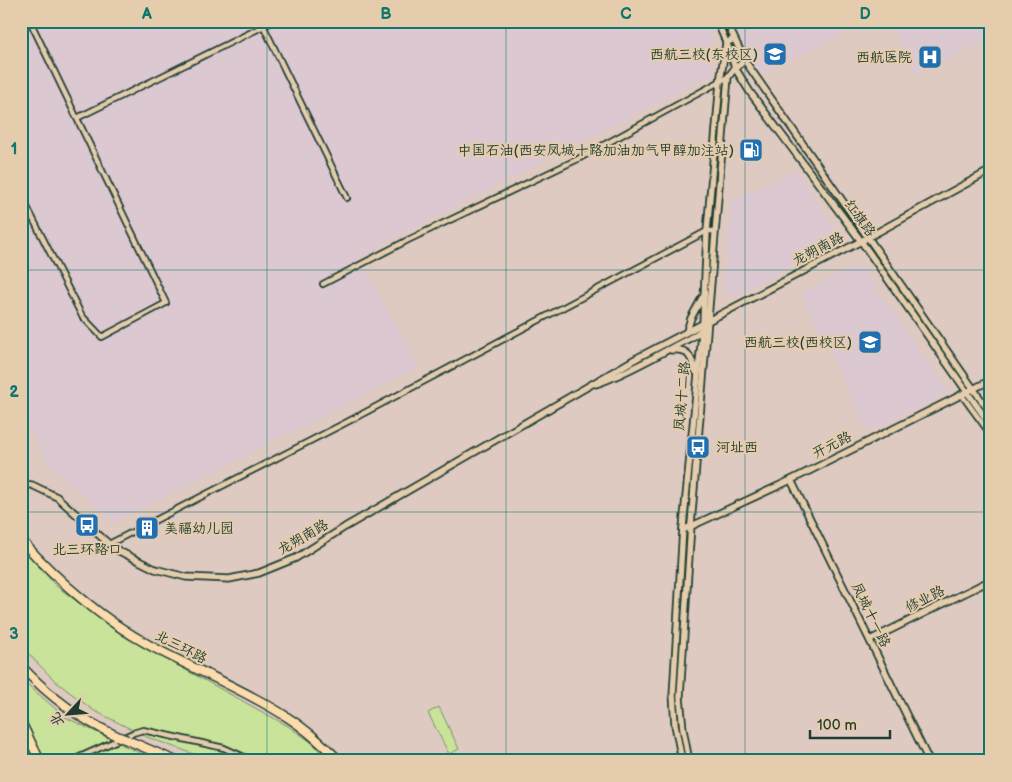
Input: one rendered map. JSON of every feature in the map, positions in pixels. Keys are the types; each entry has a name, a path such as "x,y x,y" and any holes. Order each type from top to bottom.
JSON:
{"highway":[{"name":"北三环路","path":"21,540 71,591 111,622 149,645 288,717 339,760"},
{"path":"21,666 52,695 74,712 117,736 176,761"},
{"path":"21,722 40,761"},
{"path":"21,753 25,761"}],"street":[{"path":"21,195 82,316 102,337 166,302 30,21"},
{"path":"77,118 262,24 274,21"},
{"name":"红旗路","path":"716,21 735,68 750,92 864,240 991,414"},
{"name":"红旗路","path":"726,21 746,62 964,393 991,426"},
{"path":"262,24 347,198"},
{"path":"726,42 734,39"},
{"name":"凤城十二路","path":"682,761 675,725 673,695 682,530 701,331 706,322 704,296 707,231 720,82 726,42"},
{"path":"323,284 408,240 578,158 720,82 728,77 735,68 746,62"},
{"name":"凤城十二路","path":"689,761 680,697 706,322 728,77"},
{"name":"龙朔南路","path":"21,484 32,485 57,497 109,544 155,569 186,577 229,579 259,573 296,558 352,523 604,376 864,240 991,170"},
{"path":"109,544 349,421 707,231 714,231"},
{"path":"687,331 691,318 704,296"},
{"name":"龙朔南路","path":"589,386 610,380 701,331"},
{"path":"666,350 680,349 687,353 691,358 697,376"},
{"name":"开元路","path":"682,530 791,480 991,380"},
{"path":"964,393 991,435"},
{"name":"凤城十一路","path":"791,480 929,761"},
{"name":"修业路","path":"870,640 991,580"},
{"path":"71,761 132,733 143,730 224,748 254,761"}],"shaded area":[{"path":"21,21 704,21 712,38 713,74 359,257 419,367 114,522 47,463 21,409"},
{"name":"西航三校(东校区)","path":"732,21 837,21 842,33 760,76"},
{"name":"西航医院","path":"890,21 991,21 991,39 915,74"},
{"path":"797,170 837,231 835,243 732,297 723,291 731,200"},
{"name":"西航三校(西校区)","path":"859,264 950,392 868,432 801,293"}],"green space":[{"path":"21,547 55,585 122,635 288,726 311,742 329,761 213,761 147,737 93,710 55,681 21,646"},
{"path":"21,679 65,717 156,761 21,761"},
{"path":"439,707 459,749 449,754 428,713"}],"place":[{"name":"西航三校(东校区)","path":"775,54"},
{"name":"西航医院","path":"930,57"},
{"name":"中国石油(西安凤城十路加油加气甲醇加注站)","path":"751,150"},
{"name":"西航三校(西校区)","path":"870,342"},
{"name":"河址西","path":"698,447"},
{"name":"北三环路口","path":"87,525"},
{"name":"美福幼儿园","path":"147,528"}]}
